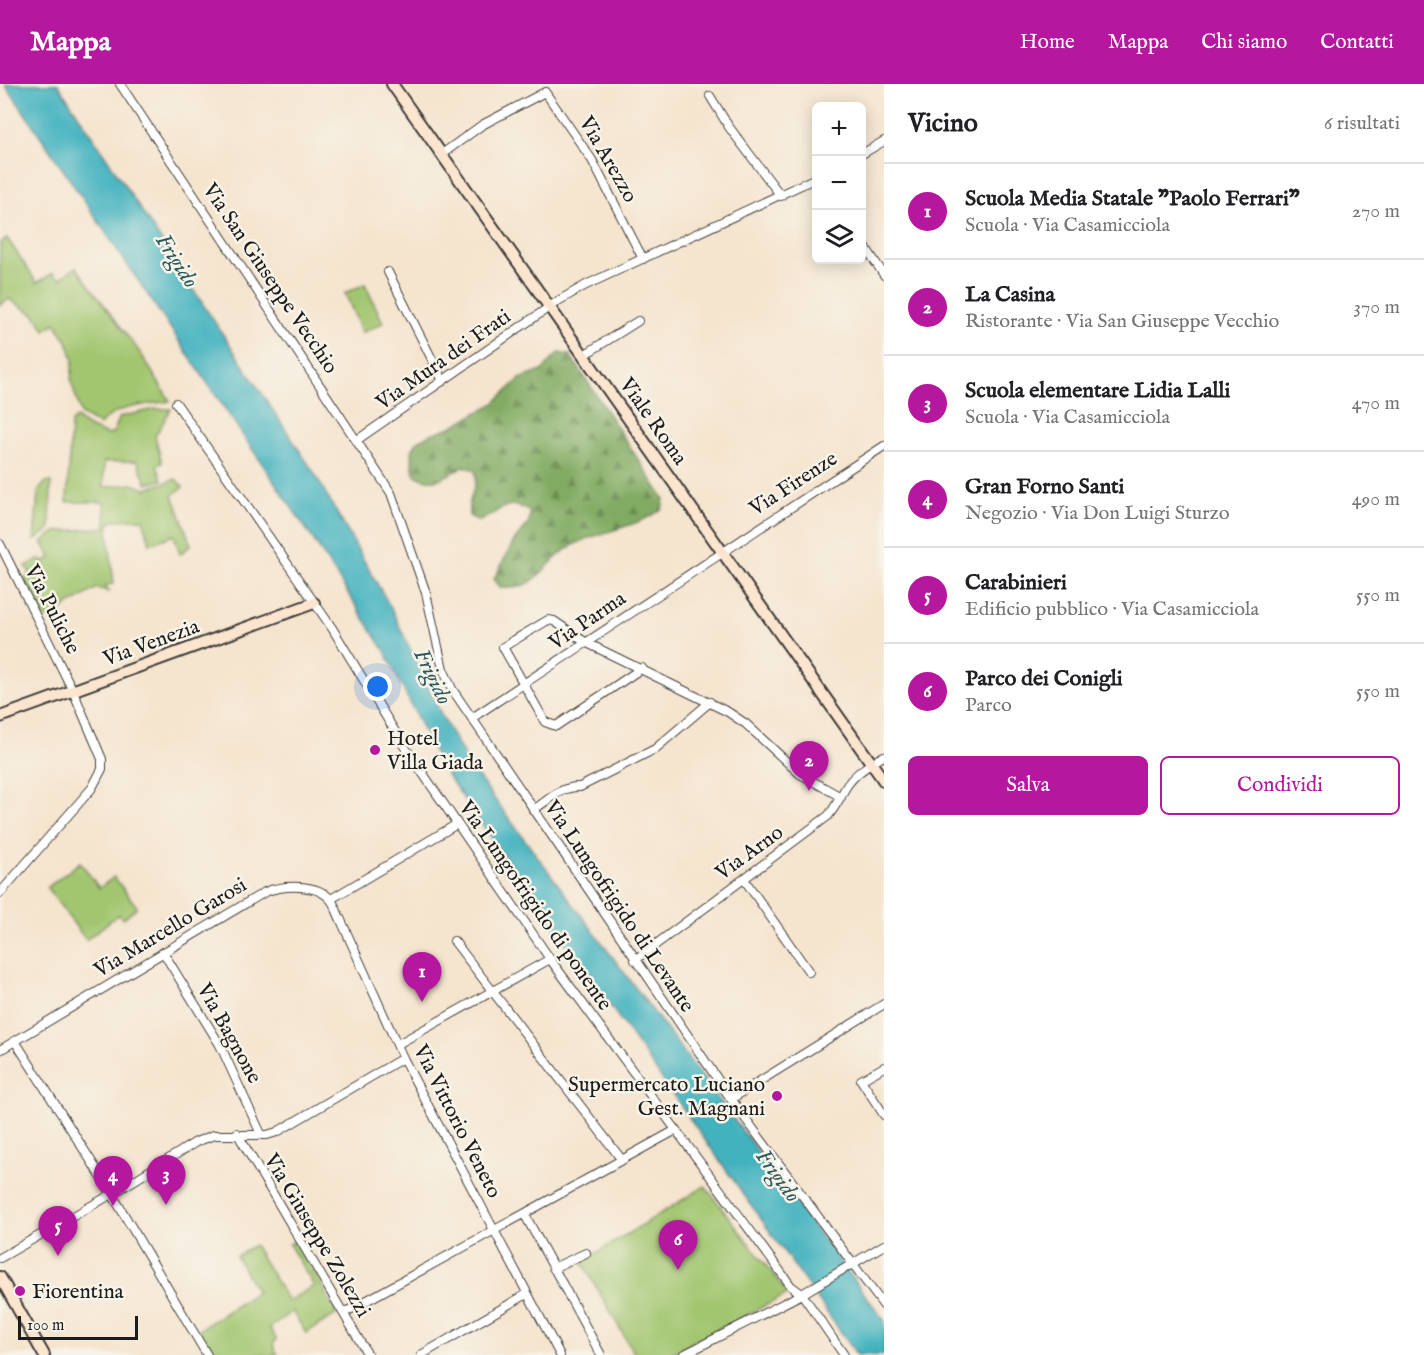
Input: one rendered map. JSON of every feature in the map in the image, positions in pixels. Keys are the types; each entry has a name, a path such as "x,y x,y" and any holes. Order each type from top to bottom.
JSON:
{"main road":[{"name":"Viale Roma","path":"393,84 884,781"},
{"name":"Via Venezia","path":"0,717 314,603"},
{"path":"0,1277 44,1355"}],"street":[{"name":"Via San Giuseppe Vecchio","path":"120,84 391,493"},
{"name":"Via Arezzo","path":"442,154 483,125 545,92 592,160 643,259"},
{"path":"710,96 729,127 781,196"},
{"path":"866,151 884,141"},
{"path":"550,307 586,285 812,180"},
{"path":"866,250 884,275"},
{"path":"388,272 443,381"},
{"name":"Via Mura dei Frati","path":"357,440 550,307"},
{"path":"584,355 638,321"},
{"name":"Via Lungofrigido di ponente","path":"176,403 314,603 384,715 550,958 791,1286 805,1292 844,1355"},
{"name":"Via Firenze","path":"722,551 884,446"},
{"name":"Via Lungofrigido di Levante","path":"391,493 426,593 443,669 452,689 731,1099 849,1265 884,1305"},
{"name":"Via Puliche","path":"0,544 74,691 102,759 98,780 0,893"},
{"name":"Via Parma","path":"472,718 722,551"},
{"path":"642,668 555,726 545,722 503,647 548,620 575,633 585,642 642,668 710,702 746,724 800,774 841,797"},
{"path":"533,810 567,786 580,787 655,749 710,702"},
{"name":"Via Arno","path":"635,960 828,816 848,784 872,763 884,756"},
{"path":"331,899 457,824"},
{"path":"744,879 809,972"},
{"name":"Via Marcello Garosi","path":"0,1050 243,903 272,889 286,887 317,890 331,899"},
{"name":"Via Vittorio Veneto","path":"331,899 403,1058 560,1355"},
{"path":"454,942 622,1161"},
{"name":"Via Bagnone","path":"164,952 220,1046 261,1134"},
{"path":"398,1044 550,958"},
{"path":"731,1099 884,1004"},
{"path":"15,1041 112,1194 207,1355"},
{"path":"0,1258 112,1194 196,1142 214,1135 237,1133 267,1135 277,1132 403,1058"},
{"path":"884,1066 861,1080 884,1115"},
{"path":"344,1312 525,1215 676,1130"},
{"name":"Via Giuseppe Zolezzi","path":"237,1133 368,1355"},
{"path":"525,1215 600,1355"},
{"path":"683,1355 805,1292 884,1245"},
{"path":"553,1268 586,1253"},
{"path":"421,1355 528,1294"}],"green space":[{"path":"7,238 37,283 53,273 59,279 76,267 141,354 170,401 122,410 106,418 100,425 81,414 71,381 73,359 67,341 55,323 45,330 35,315 9,299 0,305 0,243"},
{"path":"365,284 383,323 362,333 345,293"},
{"path":"558,353 570,355 664,499 662,509 651,516 590,538 567,549 538,576 523,586 501,588 494,579 514,541 529,523 530,512 522,507 509,505 479,521 469,516 475,470 463,466 439,479 427,480 414,474 411,451 418,441 428,435 451,427 493,404 520,379 542,371"},
{"path":"155,409 171,409 155,436 162,463 157,465 162,480 147,484 137,461 104,462 104,487 133,484 146,489 176,479 183,487 173,495 191,545 180,554 174,535 150,544 143,519 114,520 109,525 108,532 114,584 105,585 110,592 97,588 47,618 43,617 24,579 31,576 26,566 40,558 43,562 51,558 42,542 55,532 106,527 104,502 67,502 71,423 76,418 88,427 108,435 113,433 120,417"},
{"path":"46,482 51,482 50,529 34,541 38,491"},
{"path":"80,862 99,888 114,877 137,907 123,919 119,914 86,940 47,888"},
{"path":"705,1186 788,1294 668,1355 635,1355 582,1262"},
{"path":"297,1240 337,1314 306,1333 292,1311 270,1328 276,1339 273,1345 278,1355 215,1355 212,1349 207,1349 196,1332 257,1292 236,1256 254,1245 288,1301 314,1286 289,1244"}],"water":[{"path":"5,84 58,84 313,471 390,606 442,716 472,769 884,1320 884,1355 857,1355 440,765 385,651 315,542"}],"place":[{"name":"Hotel Villa Giada","path":"375,750"},
{"name":"La Casina","path":"809,791"},
{"name":"Scuola Media Statale \"Paolo Ferrari\"","path":"422,1002"},
{"name":"Supermercato Luciano Gest. Magnani","path":"777,1096"},
{"name":"Scuola elementare Lidia Lalli","path":"166,1205"},
{"name":"Gran Forno Santi","path":"113,1206"},
{"name":"Carabinieri","path":"58,1256"},
{"name":"Parco dei Conigli","path":"678,1270"},
{"name":"Fiorentina","path":"20,1291"}],"water label":[{"name":"Frigido","path":"178,260"},
{"name":"Frigido","path":"434,676"},
{"name":"Frigido","path":"779,1175"}]}
